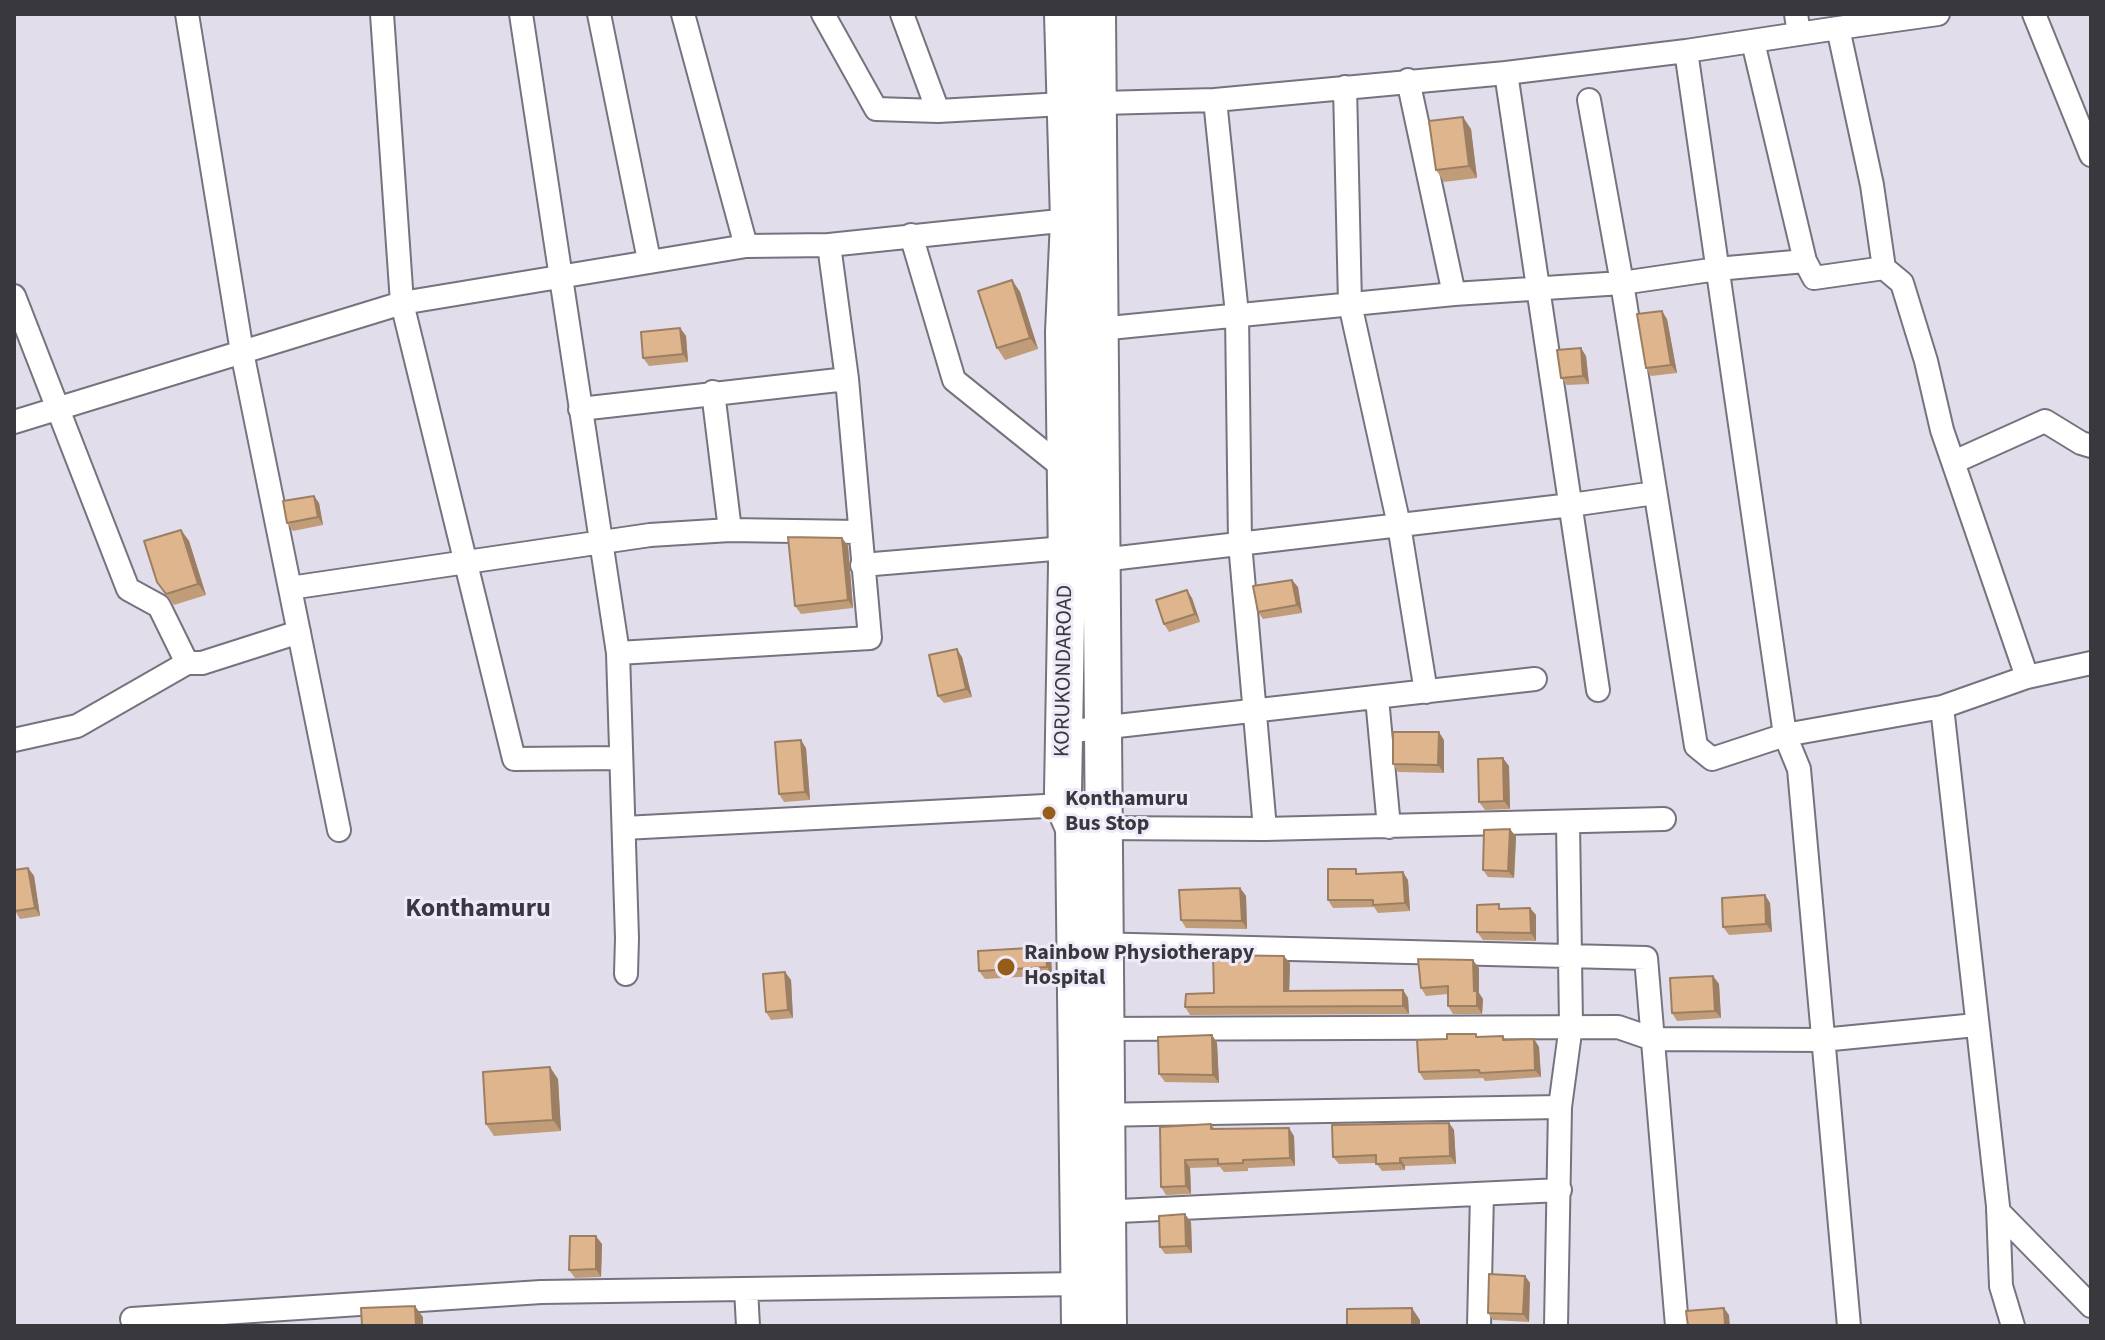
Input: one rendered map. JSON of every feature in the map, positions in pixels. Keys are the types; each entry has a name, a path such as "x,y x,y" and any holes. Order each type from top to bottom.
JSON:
{"main road":[{"name":"KORUKONDAROAD","path":"1063,14 1080,104 1069,220 1081,331 1066,470 1077,557 1064,732 1081,820 1090,944 1093,1212 1080,1284 1080,1326"},
{"path":"1081,820 1102,728 1077,557 1081,331 1080,104 1097,14"},
{"path":"1093,1212 1108,1326"}],"street":[{"path":"187,14 242,352 339,830"},
{"path":"382,14 402,303 514,759 621,758"},
{"path":"521,14 618,653 626,974"},
{"path":"599,14 649,260"},
{"path":"683,14 746,246"},
{"path":"823,14 876,109 938,111 1215,100 1506,73 1753,42 1797,24 1838,28 1938,14"},
{"path":"902,14 938,111"},
{"path":"2034,14 2091,155"},
{"path":"1838,28 1872,185 1884,268 1902,283 1926,361 1942,430 2027,677"},
{"path":"1753,42 1805,261 1814,278 1884,268"},
{"path":"1686,51 1785,735 1799,769 1849,1326"},
{"path":"1506,73 1598,690"},
{"path":"1408,80 1454,294"},
{"path":"1345,87 1350,304 1399,525 1426,692"},
{"path":"1215,100 1237,314 1240,543 1265,829"},
{"path":"1589,100 1622,283 1696,746 1712,759 1785,735 1942,707 2027,677 2091,663"},
{"path":"14,422 402,303 746,246 829,245 1069,220"},
{"path":"911,235 954,380 1066,470"},
{"path":"618,653 870,638 847,379 829,245"},
{"path":"1081,331 1454,294 1622,283 1717,269 1805,261"},
{"path":"14,296 128,589 159,606 187,663"},
{"path":"580,409 847,379"},
{"path":"713,392 730,530"},
{"path":"1954,462 2045,421 2091,446"},
{"path":"862,565 1077,557 1240,543 1655,493"},
{"path":"290,588 650,535 730,530 859,532"},
{"path":"14,740 77,726 187,663 202,663 299,632"},
{"path":"1064,732 1256,713 1535,679"},
{"path":"1377,698 1389,827"},
{"path":"1942,707 1998,1211 2001,1286 2013,1326"},
{"path":"624,828 1081,820 1265,829 1664,819"},
{"path":"1556,1326 1560,1107 1571,1027 1568,822"},
{"path":"1090,944 1646,958 1677,1326"},
{"path":"1091,1029 1618,1027 1653,1039 1822,1040 1976,1025"},
{"path":"1092,1115 1560,1107"},
{"path":"1093,1212 1560,1190"},
{"path":"1479,1326 1482,1194"},
{"path":"1998,1211 2091,1306"},
{"path":"132,1319 541,1292 1080,1284"},
{"path":"746,1289 748,1326"}],"building":[{"path":"1463,117 1469,166 1436,170 1429,121"},
{"path":"1012,280 1030,338 997,348 978,291"},
{"path":"1662,311 1671,365 1646,368 1637,314"},
{"path":"680,328 683,354 643,358 641,332"},
{"path":"1581,348 1583,376 1561,378 1557,350"},
{"path":"314,496 318,517 287,523 283,501"},
{"path":"181,530 198,584 166,594 157,582 144,541"},
{"path":"788,537 842,538 848,600 795,606"},
{"path":"1292,580 1297,605 1258,612 1253,586"},
{"path":"1187,590 1195,614 1164,624 1156,600"},
{"path":"957,649 966,689 938,696 929,655"},
{"path":"1393,732 1439,732 1438,765 1393,764"},
{"path":"801,740 805,792 779,794 775,742"},
{"path":"1503,758 1504,801 1479,802 1478,759"},
{"path":"1510,829 1508,871 1483,870 1484,830"},
{"path":"28,868 35,908 15,911 14,870"},
{"path":"1328,869 1356,869 1356,874 1403,872 1405,903 1373,905 1373,900 1328,900"},
{"path":"1240,888 1242,921 1181,920 1179,890"},
{"path":"1765,895 1766,924 1723,927 1722,898"},
{"path":"1499,904 1499,909 1530,908 1531,933 1477,932 1477,905"},
{"path":"1046,947 1047,967 979,971 978,951"},
{"path":"1213,955 1284,956 1284,991 1403,990 1403,1006 1185,1007 1186,994 1214,993"},
{"path":"1418,959 1473,960 1477,1006 1448,1006 1448,986 1421,988"},
{"path":"785,972 788,1010 766,1012 763,974"},
{"path":"1713,976 1715,1011 1672,1013 1670,978"},
{"path":"1447,1034 1503,1036 1503,1040 1534,1039 1535,1070 1419,1072 1417,1040 1447,1039"},
{"path":"1212,1035 1213,1075 1159,1074 1158,1037"},
{"path":"550,1067 553,1120 486,1124 483,1072"},
{"path":"1449,1123 1450,1156 1400,1158 1400,1163 1376,1164 1376,1155 1333,1157 1332,1125"},
{"path":"1211,1124 1211,1129 1289,1128 1290,1158 1218,1164 1218,1159 1185,1160 1186,1186 1161,1187 1160,1127"},
{"path":"1185,1214 1186,1246 1160,1247 1159,1216"},
{"path":"570,1236 596,1236 596,1269 569,1270"},
{"path":"1489,1274 1525,1276 1523,1314 1488,1313"},
{"path":"415,1306 416,1326 362,1326 361,1308"},
{"path":"1412,1308 1412,1326 1347,1326 1347,1309"},
{"path":"1724,1308 1725,1326 1688,1326 1686,1311"}],"place":[{"name":"Konthamuru Bus Stop","path":"1049,813"},
{"name":"Rainbow Physiotherapy Hospital","path":"1006,967"}],"district":[{"name":"Konthamuru","path":"478,910"}]}
